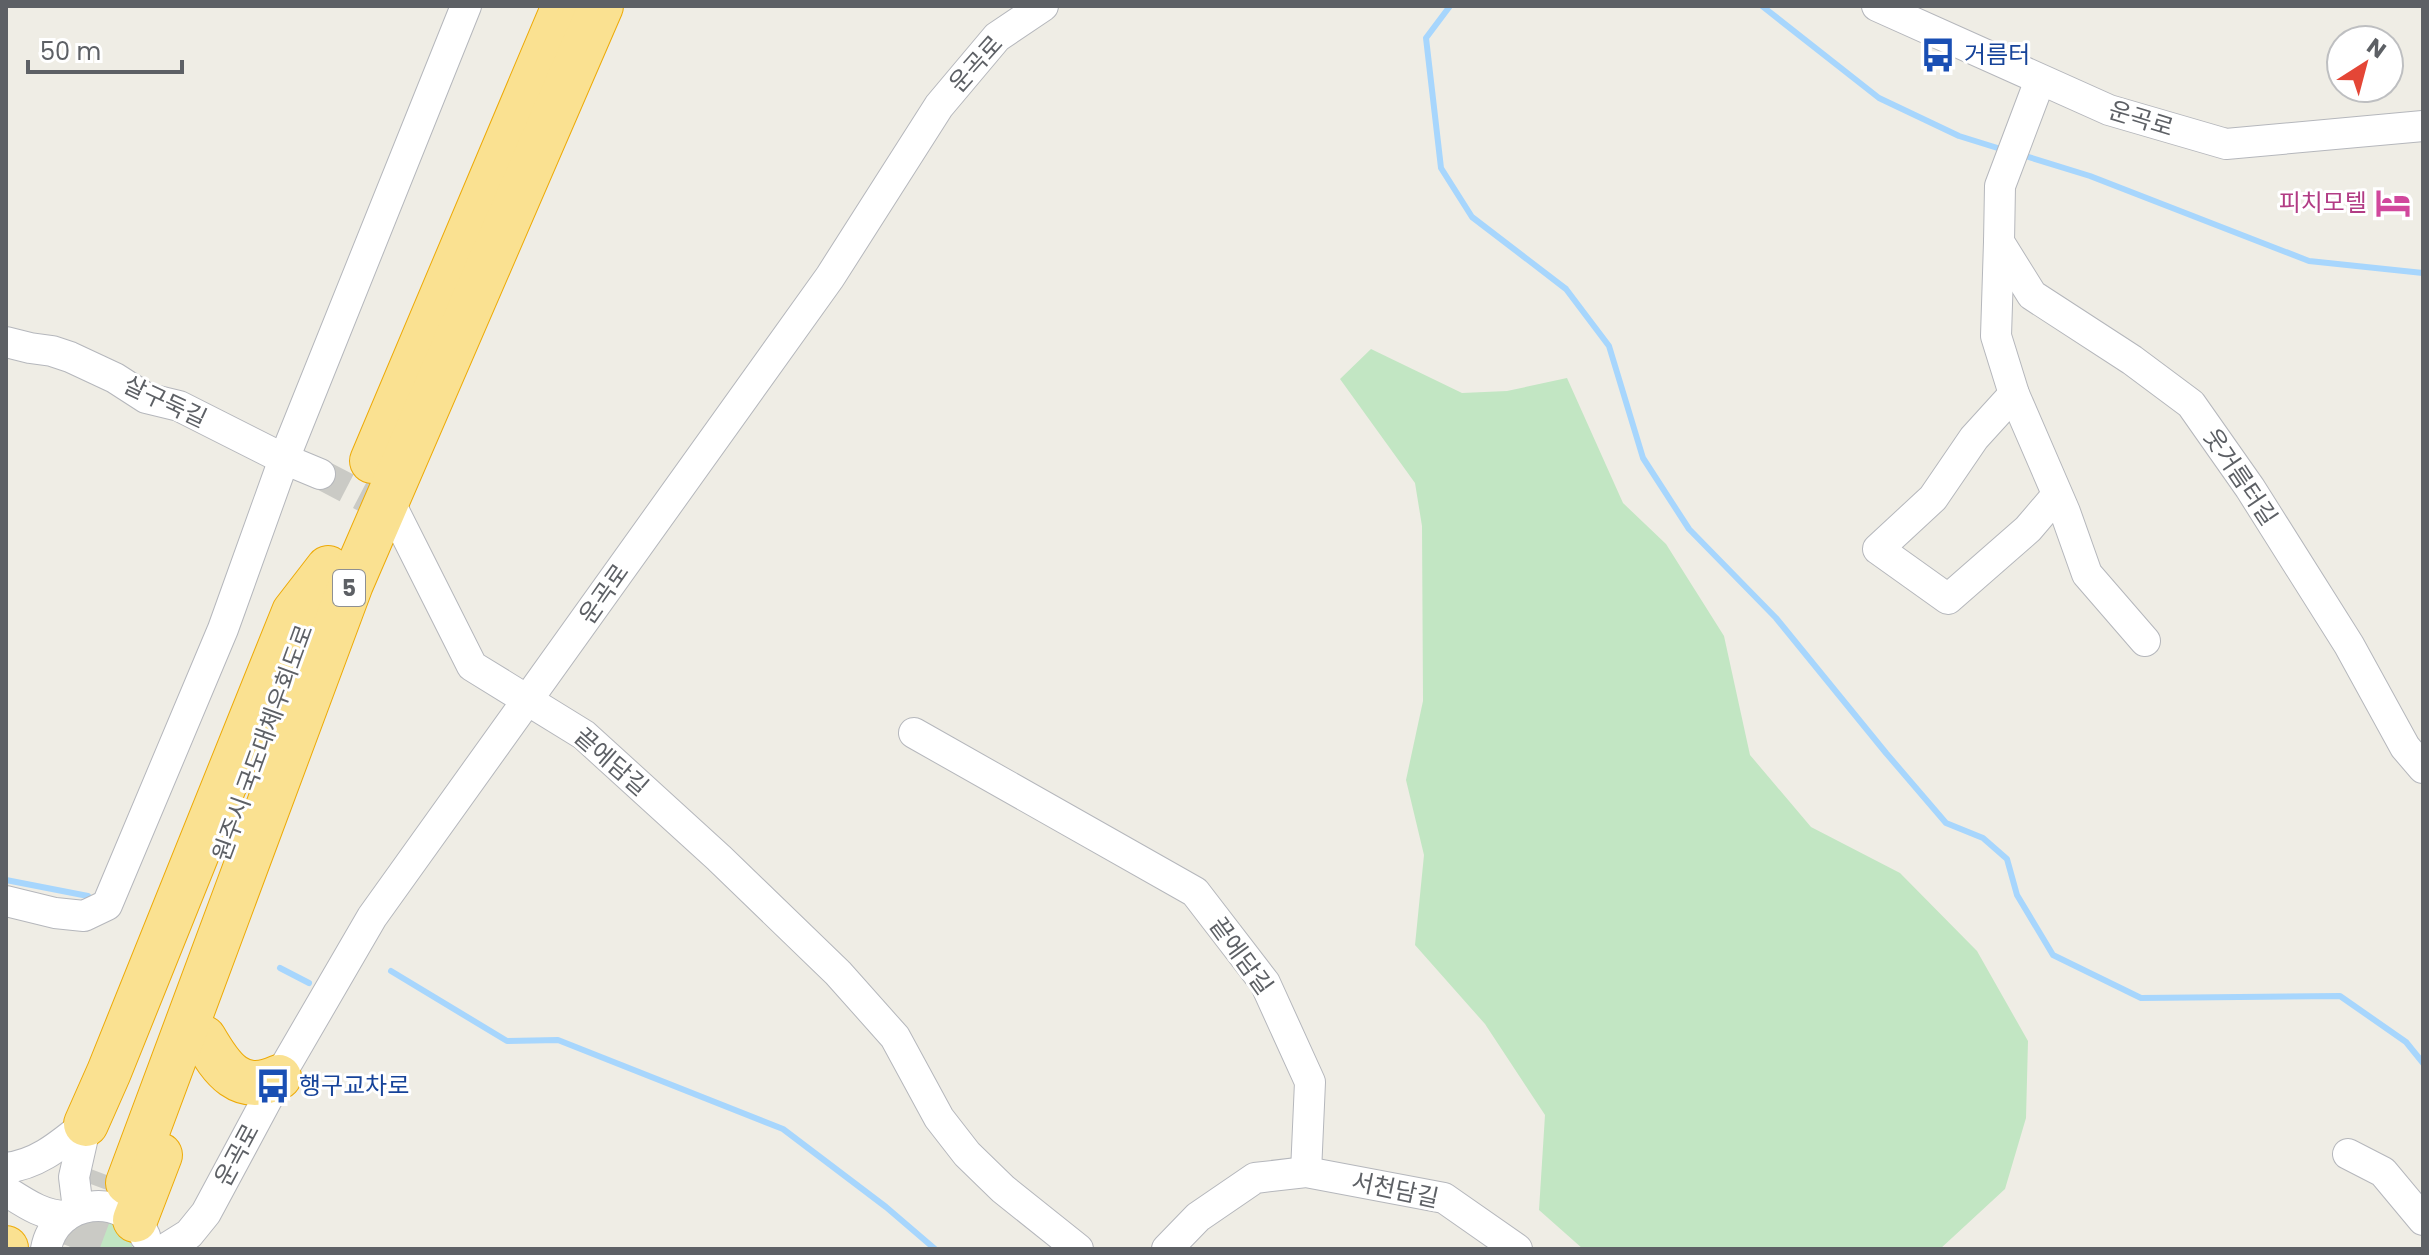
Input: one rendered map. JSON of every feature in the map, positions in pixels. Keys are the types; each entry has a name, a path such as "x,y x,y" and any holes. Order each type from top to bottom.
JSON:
{"highway":[{"name":"5","path":"138,1218 340,576 414,357 564,6"},
{"name":"5","path":"340,576 601,6"},
{"path":"138,1218 348,635 340,576"},
{"path":"86,1124 294,612 340,576"},
{"path":"204,1038 218,1063 248,1084 263,1084 279,1077"}],"street":[{"path":"6,901 55,913 84,916 107,905 223,629 284,459 466,6"},
{"name":"운곡로","path":"206,1213 279,1077 372,917 830,277 939,106 997,37 1043,6"},
{"name":"운곡로","path":"1877,6 2109,110 2226,144 2423,126"},
{"path":"2040,80 2000,186 1996,336 2014,394 2087,574 2145,641"},
{"name":"웃거름터길","path":"1999,242 2032,295 2132,360 2191,404 2250,488 2349,645 2405,747 2423,768"},
{"name":"살구둑길","path":"6,342 70,357 115,378 146,398 179,406 320,474"},
{"path":"2014,394 1974,438 1933,498 1878,549 1948,599 2028,529 2057,495"},
{"path":"395,513 472,666 528,701"},
{"name":"끝에담길","path":"528,701 584,735 719,858 838,973 895,1037 939,1118 967,1154 1003,1189 1078,1249"},
{"name":"끝에담길","path":"914,733 1195,892 1265,983 1310,1082 1306,1172"},
{"path":"6,1168 46,1156 86,1124"},
{"path":"45,1249 52,1231 72,1212 74,1177 86,1124"},
{"path":"2348,1154 2383,1172 2423,1220"},
{"path":"1167,1249 1198,1217 1255,1178 1306,1172"},
{"name":"서천담길","path":"1306,1172 1444,1198 1517,1249"},
{"path":"6,1191 37,1210 55,1216 93,1205 116,1208 138,1218 158,1235 206,1213 203,1249"},
{"path":"6,1208 34,1227 45,1249"}],"green space":[{"path":"1371,349 1462,393 1507,391 1567,378 1623,503 1666,544 1724,636 1750,755 1811,827 1900,873 1977,951 2028,1041 2026,1118 2005,1189 1940,1249 1583,1249 1539,1210 1545,1115 1485,1024 1415,945 1424,855 1406,780 1423,701 1422,526 1415,483 1340,379"},
{"path":"102,1221 122,1230 133,1249 69,1249 80,1229"}],"waterway":[{"path":"1450,6 1426,38 1441,168 1472,217 1566,289 1609,346 1643,458 1689,529 1776,618 1946,823 1983,838 2007,859 2017,895 2053,955 2141,998 2340,996 2406,1042 2423,1063"},
{"path":"1762,6 1879,98 1959,136 2004,150"},
{"path":"2022,155 2090,176 2309,261 2423,273"},
{"path":"6,880 88,896"},
{"path":"280,968 309,983"},
{"path":"391,971 507,1041 558,1040 783,1129 886,1207 935,1249"}],"tunnel":[{"path":"320,474 395,513"},
{"path":"76,1249 104,1174"}],"place":[{"name":"거름터","path":"1938,55"},
{"name":"피치모텔","path":"2393,203"},
{"name":"행구교차로","path":"273,1086"}]}
